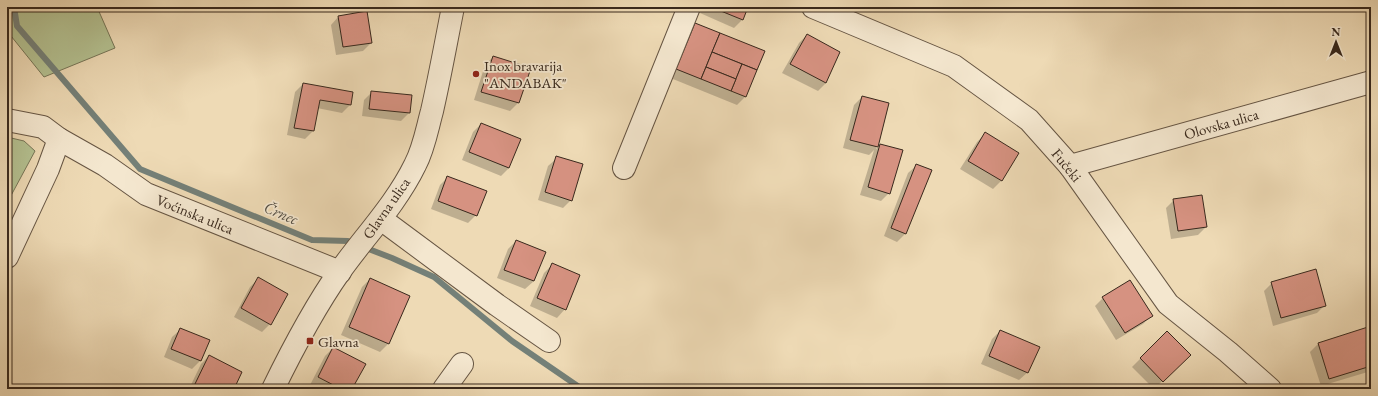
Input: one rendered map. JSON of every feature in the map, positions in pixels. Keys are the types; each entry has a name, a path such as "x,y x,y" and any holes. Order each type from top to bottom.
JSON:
{"street":[{"name":"Glavna ulica","path":"273,389 321,299 398,194 415,166 424,145 453,7"},
{"path":"624,168 689,7"},
{"name":"Fučeki","path":"813,7 954,66 1029,120 1070,166 1168,304 1228,352 1270,389"},
{"name":"Olovska ulica","path":"1070,166 1371,82"},
{"name":"Voćinska ulica","path":"7,120 43,127 59,139 104,165 146,194 346,263"},
{"path":"7,257 48,169 59,139"},
{"path":"374,227 497,305 549,341"},
{"path":"444,389 462,364"}],"green space":[{"path":"7,7 97,7 115,48 44,77 7,31"},
{"path":"7,137 24,141 35,151 7,203"}],"building":[{"path":"711,7 748,7 743,20"},
{"path":"367,11 372,43 343,47 338,16"},
{"path":"695,23 720,33 701,79 676,69"},
{"path":"720,33 765,51 757,70 712,52"},
{"path":"807,34 840,52 826,83 790,64"},
{"path":"712,52 742,64 736,79 706,67"},
{"path":"493,56 531,68 519,103 481,92"},
{"path":"742,64 757,70 746,97 731,91"},
{"path":"706,67 736,79 731,91 701,79"},
{"path":"303,83 353,92 351,105 320,100 314,131 294,128"},
{"path":"371,91 412,95 410,113 369,109"},
{"path":"862,96 889,103 878,147 850,140"},
{"path":"481,123 521,139 509,168 469,152"},
{"path":"985,132 1019,153 1002,181 968,161"},
{"path":"880,144 903,150 890,194 868,187"},
{"path":"556,156 583,164 572,201 545,192"},
{"path":"916,164 932,170 906,234 891,228"},
{"path":"447,176 487,191 477,216 438,201"},
{"path":"1202,195 1207,227 1178,231 1173,199"},
{"path":"516,240 546,252 534,281 504,270"},
{"path":"552,263 580,275 566,310 537,298"},
{"path":"1316,269 1326,306 1281,318 1271,282"},
{"path":"258,277 288,294 271,325 241,308"},
{"path":"370,278 410,296 389,344 349,327"},
{"path":"1130,280 1153,316 1125,333 1102,297"},
{"path":"1371,326 1371,366 1329,379 1318,343"},
{"path":"180,328 210,340 201,361 171,349"},
{"path":"1000,330 1040,347 1028,373 989,356"},
{"path":"1167,331 1191,355 1163,382 1140,358"},
{"path":"333,347 366,364 352,389 341,389 318,377"},
{"path":"209,355 242,372 234,389 200,389 194,386"}],"waterway":[{"name":"Črnec","path":"14,7 17,26 140,169 312,240 348,241 392,258 434,277 512,341 582,389"}],"place":[{"name":"Inox bravarija \"ANDABAK\"","path":"476,74"},
{"name":"Glavna","path":"310,341"}]}
